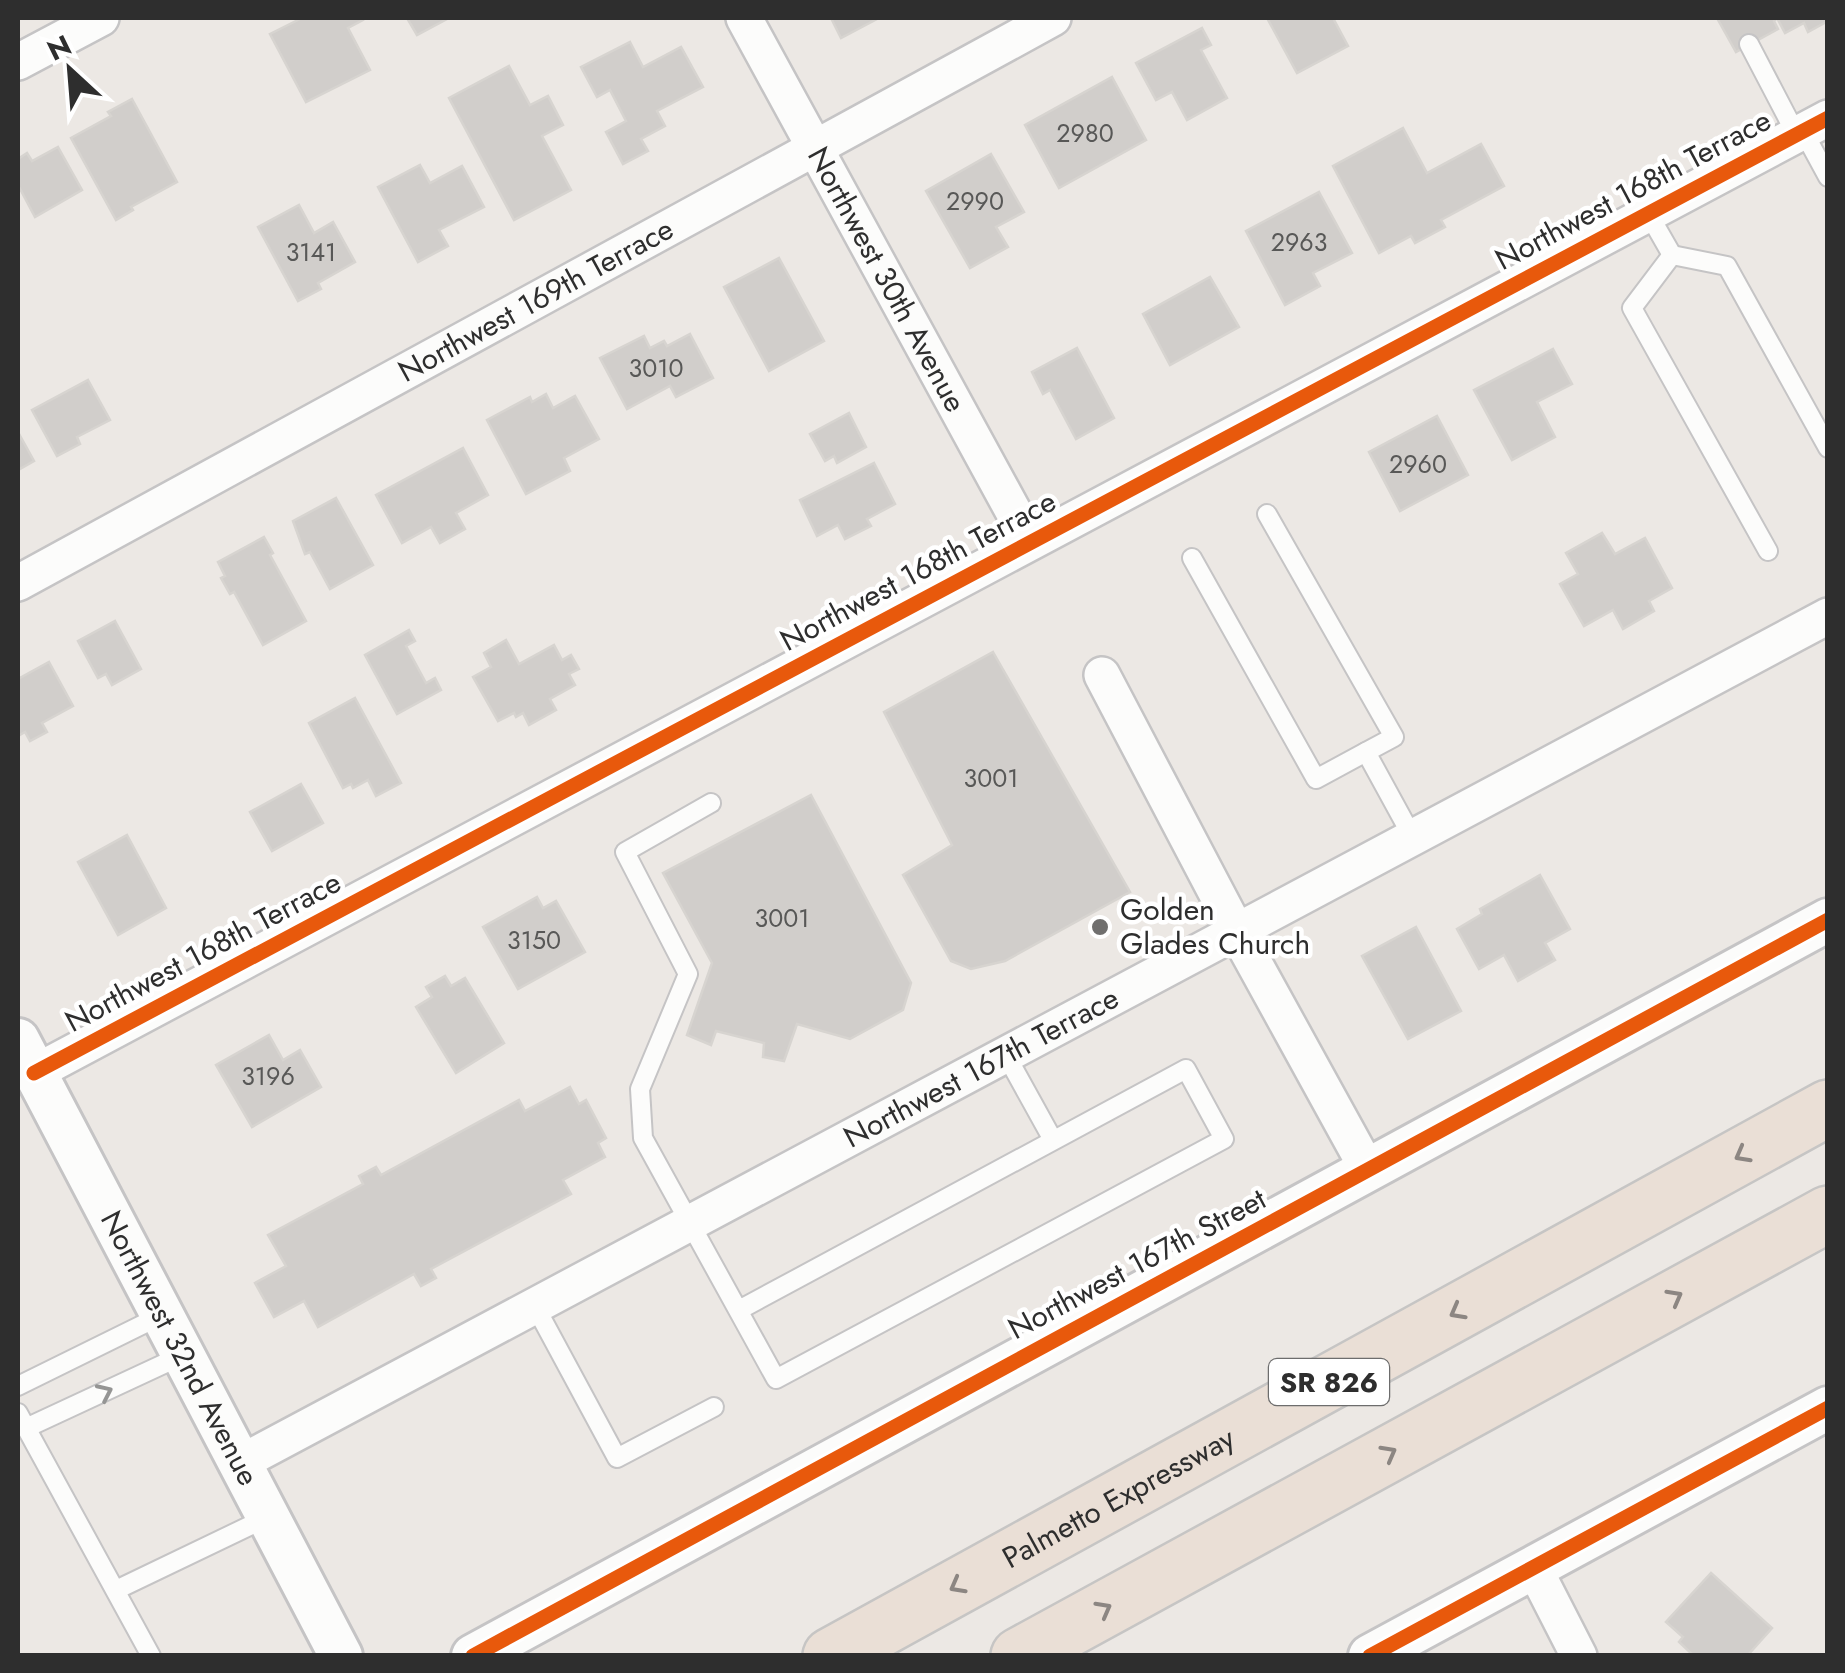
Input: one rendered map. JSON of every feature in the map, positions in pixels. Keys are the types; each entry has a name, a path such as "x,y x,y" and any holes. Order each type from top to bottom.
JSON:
{"highway":[{"name":"Palmetto Expressway","path":"831,1656 1828,1108"},
{"name":"SR 826","path":"1019,1656 1828,1214"}],"street":[{"path":"18,62 101,18"},
{"name":"Northwest 30th Avenue","path":"744,18 1030,542"},
{"name":"Northwest 169th Terrace","path":"18,583 1053,18"},
{"name":"Northwest 168th Terrace","path":"26,1056 1030,542 1809,128"},
{"name":"Northwest 167th Terrace","path":"240,1463 1828,616"},
{"path":"1102,675 1368,1170"},
{"name":"Northwest 167th Street","path":"473,1656 1828,920"},
{"name":"Northwest 32nd Avenue","path":"26,1056 341,1656"},
{"path":"1370,1656 1828,1408"},
{"path":"1534,1568 1579,1656"}],"lane":[{"path":"1750,44 1809,128 1827,177"},
{"path":"1648,213 1672,255 1727,266 1828,448"},
{"path":"1672,255 1632,308 1768,551"},
{"path":"1192,558 1316,779 1394,737 1267,514"},
{"path":"1366,752 1414,838"},
{"path":"712,804 625,852 688,974 640,1089 643,1138 776,1379 1224,1139 1186,1069 739,1310"},
{"path":"1006,1055 1053,1140"},
{"path":"535,1306 617,1458 714,1407"},
{"path":"18,1386 162,1315"},
{"path":"151,1656 22,1420 184,1355"},
{"path":"116,1590 268,1517"}],"building":[{"path":"302,18 362,18 348,28 370,70 306,102 270,34"},
{"path":"407,18 449,18 417,35"},
{"path":"831,18 879,18 841,38"},
{"path":"1267,18 1333,18 1348,46 1297,73"},
{"path":"1717,18 1777,18 1774,21 1778,29 1736,52"},
{"path":"1777,18 1828,21 1808,32 1804,23 1785,33"},
{"path":"1202,28 1211,45 1201,50 1227,98 1187,120 1172,92 1156,100 1136,63"},
{"path":"630,42 643,67 681,47 703,87 657,111 665,126 641,139 648,151 623,164 606,132 626,121 610,90 597,97 581,67"},
{"path":"509,66 530,105 548,96 563,125 542,136 571,190 514,220 449,98"},
{"path":"1112,77 1146,140 1059,188 1025,125"},
{"path":"132,99 177,182 131,207 133,210 116,220 71,138 111,116 108,112"},
{"path":"1403,128 1427,173 1481,144 1504,186 1441,220 1445,227 1415,243 1411,236 1379,253 1333,166"},
{"path":"58,147 82,190 35,217 18,185 18,159 27,153 32,161"},
{"path":"991,154 1024,212 996,227 1008,247 970,268 926,191"},
{"path":"420,165 430,183 462,166 484,207 439,230 448,246 418,262 378,187"},
{"path":"1319,192 1352,253 1313,273 1320,286 1285,305 1246,231"},
{"path":"299,205 314,233 333,222 355,262 318,283 321,289 298,301 258,227"},
{"path":"779,258 824,341 769,371 724,287"},
{"path":"1210,277 1239,327 1170,365 1143,314"},
{"path":"690,334 713,378 676,397 670,386 627,409 600,358 644,336 650,348 664,341 667,346"},
{"path":"1077,348 1114,418 1076,439 1050,390 1043,394 1032,372"},
{"path":"1553,349 1572,384 1537,402 1555,437 1512,460 1474,390"},
{"path":"88,380 110,420 77,437 80,444 57,456 32,410"},
{"path":"546,394 553,408 575,396 599,439 564,458 570,471 526,494 487,420 530,397 532,402"},
{"path":"849,413 866,447 837,463 834,456 825,461 810,434"},
{"path":"1437,416 1468,475 1400,511 1369,452"},
{"path":"18,432 34,461 18,470"},
{"path":"463,448 488,495 456,513 465,529 440,543 431,527 402,543 376,495"},
{"path":"874,463 895,504 867,519 871,526 845,539 838,525 817,536 800,500"},
{"path":"336,498 373,565 330,589 310,552 305,554 293,521"},
{"path":"1602,533 1615,554 1645,538 1672,588 1649,601 1654,611 1623,629 1613,610 1584,626 1560,584 1578,574 1566,553"},
{"path":"264,537 306,621 263,645 234,592 230,594 221,578 225,576 218,562"},
{"path":"115,621 141,669 112,685 106,674 98,678 78,641"},
{"path":"409,630 415,641 406,646 426,683 435,678 441,690 397,714 365,655"},
{"path":"506,640 519,664 554,645 562,660 571,655 579,669 569,674 575,685 550,699 556,710 529,725 523,713 498,721 473,677 491,667 484,653"},
{"path":"993,652 1130,892 1005,961 971,969 951,961 903,875 952,845 884,712"},
{"path":"49,662 73,706 42,723 47,732 30,741 25,732 18,736 18,679"},
{"path":"355,698 401,783 376,796 368,780 353,788 351,784 343,788 309,723"},
{"path":"301,784 323,823 272,851 250,812"},
{"path":"811,795 911,983 903,1010 850,1039 797,1024 784,1061 763,1057 764,1043 716,1031 711,1045 687,1035 712,963 663,873"},
{"path":"127,835 166,908 118,935 78,862"},
{"path":"1540,875 1570,929 1545,943 1555,960 1518,981 1504,955 1479,969 1457,929 1482,914 1480,909"},
{"path":"537,897 543,908 556,901 585,952 518,989 483,927"},
{"path":"1416,927 1461,1011 1408,1039 1362,956"},
{"path":"445,976 451,986 465,978 504,1043 456,1073 416,1007 432,997 426,987"},
{"path":"269,1035 283,1060 300,1050 321,1087 252,1127 216,1065"},
{"path":"570,1087 579,1104 586,1100 606,1138 598,1143 605,1157 563,1180 571,1194 431,1269 436,1278 421,1286 414,1274 318,1327 304,1301 274,1317 255,1283 286,1266 268,1235 363,1184 359,1176 376,1167 381,1175 519,1100 525,1111"},
{"path":"1711,1573 1772,1628 1747,1656 1694,1656 1679,1642 1683,1637 1666,1622"}],"cycle path":[{"path":"34,1073 1828,118"},
{"path":"473,1656 1828,920"},
{"path":"1370,1656 1828,1408"}],"place":[{"name":"Golden Glades Church","path":"1100,927"}]}
